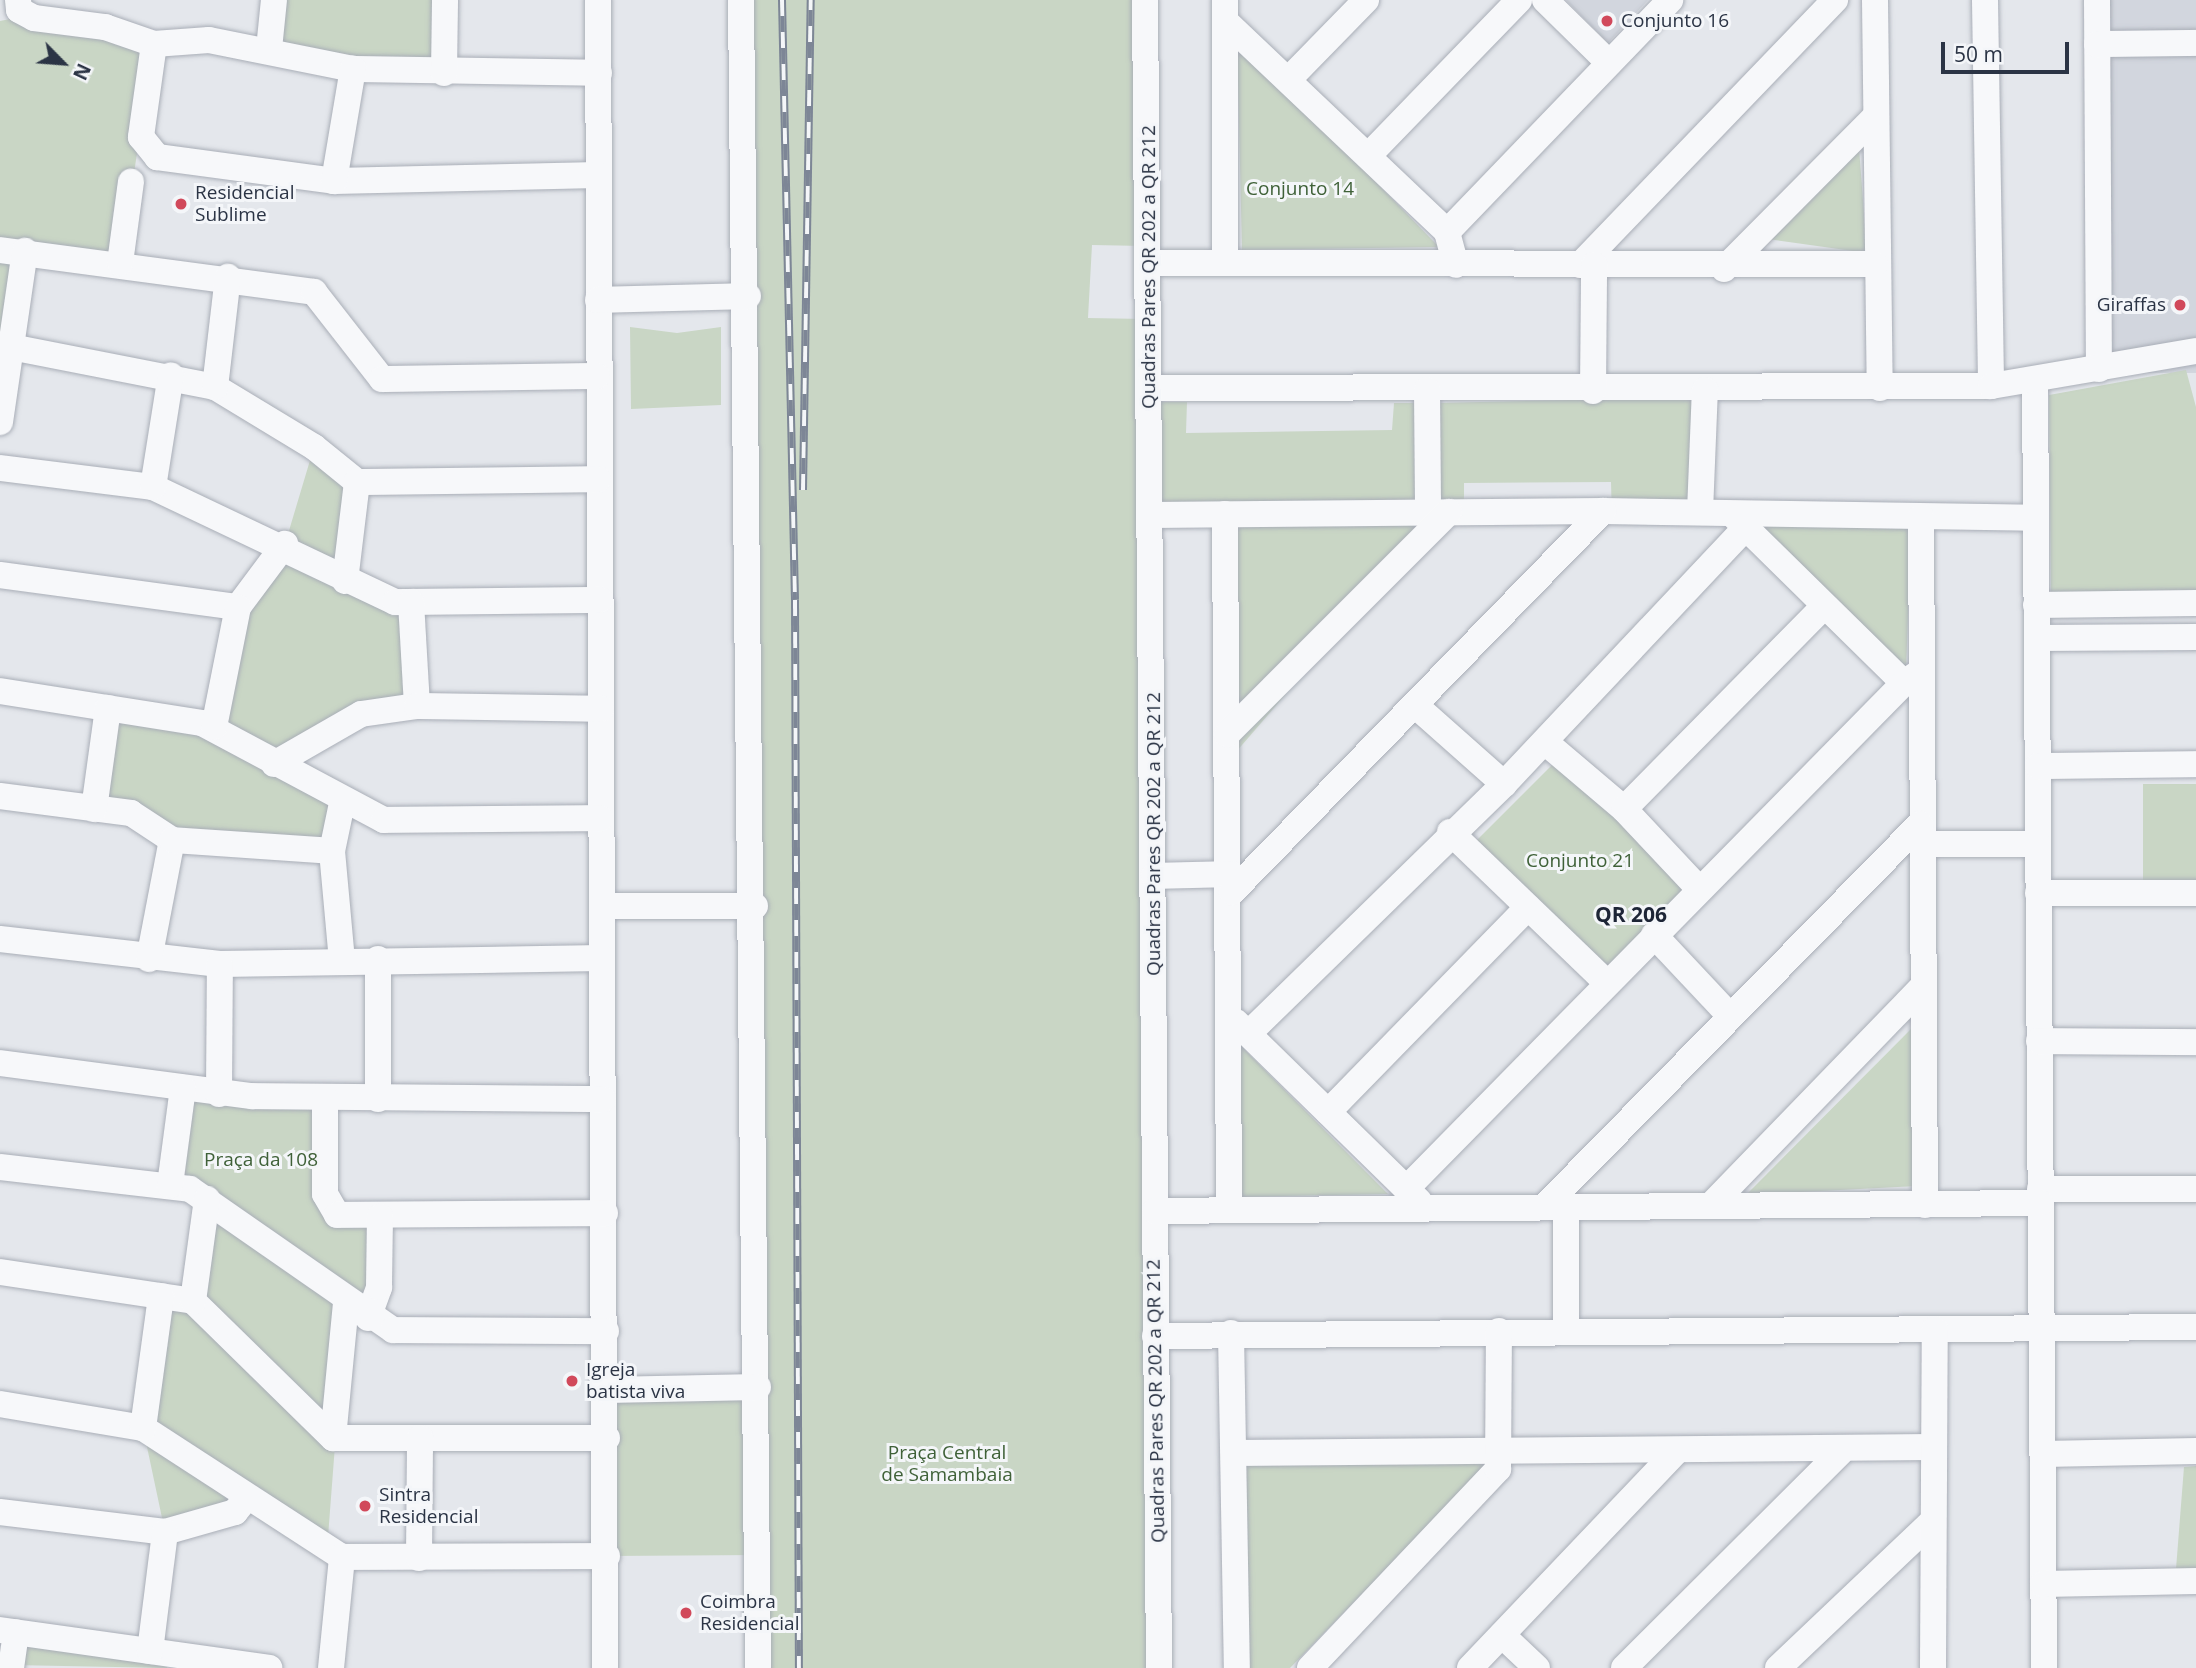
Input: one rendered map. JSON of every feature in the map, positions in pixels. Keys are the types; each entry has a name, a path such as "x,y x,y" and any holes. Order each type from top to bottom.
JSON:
{"street":[{"path":"18,0 19,10 34,18 106,27 154,44 209,40 270,49 353,69 444,73 599,73"},
{"path":"270,49 274,0"},
{"path":"444,73 445,0"},
{"path":"598,0 597,376 607,1438 605,1668"},
{"path":"741,0 748,296 755,906 758,1668"},
{"name":"Quadras Pares QR 202 a QR 212","path":"1145,0 1159,1668"},
{"path":"1290,78 1366,0"},
{"path":"1368,156 1519,0"},
{"path":"1545,0 1607,61"},
{"path":"1447,232 1607,61 1670,0"},
{"path":"1593,391 1587,265 1835,0"},
{"path":"1875,0 1875,264 1880,388"},
{"path":"1985,0 1991,386"},
{"path":"2097,0 2099,369"},
{"path":"1225,10 1225,262"},
{"path":"1225,10 1290,78 1447,232 1456,265"},
{"path":"2097,44 2196,43"},
{"path":"154,44 141,137 147,150 169,159 334,181 598,175"},
{"path":"334,181 353,69"},
{"path":"1724,269 1875,117"},
{"path":"120,262 131,182"},
{"path":"0,422 11,347 12,251 120,262 314,292 382,379 597,376"},
{"path":"1149,262 1587,265 1724,269 1875,264"},
{"path":"215,387 228,277"},
{"path":"598,300 748,296"},
{"path":"11,347 171,375 215,387 314,447 357,482 598,479"},
{"path":"1149,388 1593,391 1991,386 2196,351"},
{"path":"153,487 171,375"},
{"path":"2035,380 2044,1668"},
{"path":"1227,734 1438,512 1427,390"},
{"path":"1700,512 1705,390"},
{"path":"0,468 153,487 285,544 345,581 380,598 411,602 600,600"},
{"path":"345,581 357,482"},
{"path":"1150,515 1603,511 1700,512 1739,520 2034,518"},
{"path":"1154,876 1231,883 1416,706 1603,511"},
{"path":"1225,514 1231,883 1239,1025 1229,1210"},
{"path":"1921,517 1911,678 1920,834 1925,1205"},
{"path":"1739,520 1824,606 1911,678"},
{"path":"1239,1025 1504,785 1545,742 1739,520"},
{"path":"214,727 238,607 285,544"},
{"path":"0,575 238,607"},
{"path":"411,602 417,706"},
{"path":"2036,605 2196,603"},
{"path":"1624,809 1824,606"},
{"path":"2037,638 2196,637"},
{"path":"1406,1189 1699,889 1911,678"},
{"path":"0,691 214,727 342,803 405,822 600,818"},
{"path":"274,764 361,714 417,706 601,709"},
{"path":"1416,706 1504,785"},
{"path":"94,808 108,708"},
{"path":"1545,742 1624,809 1699,889"},
{"path":"2038,766 2196,764"},
{"path":"0,796 139,816 172,840 332,851"},
{"path":"342,803 332,851 342,961"},
{"path":"1450,832 1607,983"},
{"path":"1566,1331 1556,1204 1730,1016 1920,834 2038,844"},
{"path":"149,959 172,840"},
{"path":"2038,893 2196,893"},
{"path":"602,906 755,906"},
{"path":"1328,1112 1528,907"},
{"path":"1654,935 1730,1016"},
{"path":"0,939 149,959 220,964 378,959 602,958"},
{"path":"378,959 378,1099"},
{"path":"219,1094 220,964"},
{"path":"1713,1203 1924,985"},
{"path":"1239,1025 1426,1207"},
{"path":"2039,1041 2196,1042"},
{"path":"0,1063 219,1094 378,1099 603,1099"},
{"path":"170,1185 183,1088"},
{"path":"325,1098 326,1200 337,1215 380,1217 605,1213"},
{"path":"0,1167 170,1185 207,1199 368,1318 408,1332 606,1331"},
{"path":"1155,1211 1556,1204 1925,1205 2040,1196 2196,1189"},
{"path":"193,1301 207,1199"},
{"path":"368,1318 379,1287 380,1217"},
{"path":"0,1272 193,1301 333,1438 607,1438"},
{"path":"143,1428 161,1296"},
{"path":"333,1438 346,1302"},
{"path":"1155,1336 1231,1333 2196,1327"},
{"path":"1933,1668 1931,1523 1935,1329"},
{"path":"1310,1668 1486,1489 1502,1453 1499,1331"},
{"path":"1231,1333 1237,1668"},
{"path":"606,1390 758,1387"},
{"path":"0,1404 143,1428 342,1557 607,1556"},
{"path":"419,1558 420,1438"},
{"path":"1234,1454 1841,1452 1933,1447"},
{"path":"1470,1668 1677,1451"},
{"path":"2043,1454 2196,1451"},
{"path":"1624,1668 1841,1452"},
{"path":"0,1512 165,1532 235,1512 247,1497"},
{"path":"1779,1668 1931,1523"},
{"path":"150,1651 165,1532"},
{"path":"331,1668 342,1557"},
{"path":"2043,1584 2196,1581"},
{"path":"11,1668 8,1631 269,1668"},
{"path":"1502,1635 1537,1668"}],"shaded area":[{"name":"Conjunto 16","path":"1566,0 1648,0 1608,43"},
{"path":"2107,0 2196,0 2196,373 2107,373"}],"green space":[{"path":"274,0 445,0 444,73 270,49"},
{"name":"Praça Central de Samambaia","path":"739,0 1139,0 1145,246 1092,245 1088,318 1145,319 1152,1668 758,1668 760,1555 607,1556 606,1390 757,1387"},
{"path":"15,18 154,44 120,263 25,251 0,363 0,21"},
{"name":"Conjunto 14","path":"1237,39 1439,247 1242,250"},
{"path":"1859,148 1867,253 1768,239"},
{"path":"630,327 677,333 721,327 721,405 631,409"},
{"path":"2186,370 2196,407 2196,591 2051,597 2049,395"},
{"path":"1702,397 1698,519 1612,519 1611,482 1464,483 1464,501 1438,519 1435,403"},
{"path":"1160,402 1187,402 1186,433 1392,430 1394,403 1433,403 1435,519 1160,518"},
{"path":"314,447 357,482 346,581 411,602 417,706 361,714 275,764 342,803 332,851 172,840 94,809 108,708 202,723 238,607 285,544"},
{"path":"1436,520 1236,752 1234,524"},
{"path":"1750,523 1911,527 1906,672"},
{"name":"Conjunto 21","path":"1559,758 1688,887 1605,969 1476,841"},
{"path":"2143,784 2196,784 2196,883 2143,883"},
{"path":"1920,1020 1917,1186 1746,1195"},
{"path":"1238,1043 1388,1194 1237,1197"},
{"name":"Praça da 108","path":"183,1088 325,1098 326,1200 380,1217 379,1287 346,1302 327,1550 247,1497 165,1532 143,1428 161,1296 192,1301 207,1199 170,1185"},
{"path":"1492,1460 1290,1668 1242,1668 1238,1462"},
{"path":"2196,1466 2196,1569 2176,1569 2184,1467"},
{"path":"16,1632 169,1654 167,1668 12,1665"}],"railway":[{"path":"782,0 795,600 799,1668"},
{"path":"803,490 811,0"}],"place":[{"name":"Conjunto 16","path":"1607,21"},
{"name":"Residencial Sublime","path":"181,204"},
{"name":"Giraffas","path":"2180,305"},
{"name":"Igreja batista viva","path":"572,1381"},
{"name":"Sintra Residencial","path":"365,1506"},
{"name":"Coimbra Residencial","path":"686,1613"}],"district":[{"name":"QR 206","path":"1631,914"}]}
